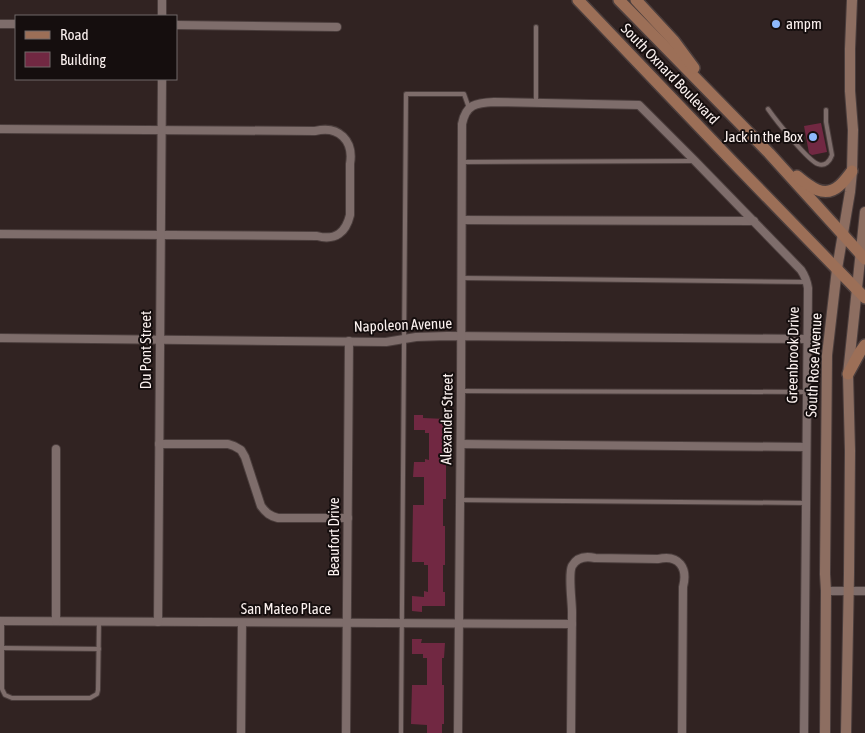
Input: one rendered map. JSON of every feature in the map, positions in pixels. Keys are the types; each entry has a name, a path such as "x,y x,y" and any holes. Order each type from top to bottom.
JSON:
{"main road":[{"path":"571,0 606,30"},
{"name":"South Oxnard Boulevard","path":"578,0 865,298"},
{"name":"South Oxnard Boulevard","path":"619,0 769,153 863,256"},
{"path":"636,0 674,41 722,105"},
{"name":"South Rose Avenue","path":"825,733 826,591 824,574 827,356 837,269 852,171 853,130 850,57 852,0"},
{"path":"769,153 808,185 822,192 833,190 839,186 852,171"},
{"path":"846,733 850,451 848,374 857,289 863,256 865,212"},
{"path":"848,374 865,346"}],"street":[{"path":"162,0 162,15"},
{"path":"0,24 15,24"},
{"path":"178,25 337,27"},
{"name":"Du Pont Street","path":"158,622 162,80"},
{"path":"469,108 485,102 639,105 801,270 807,282"},
{"name":"Alexander Street","path":"458,733 462,124 464,115 469,108"},
{"path":"0,129 315,132 326,130 344,138 350,148 351,156 350,214 348,222 343,231 327,238 317,236 160,234 0,234"},
{"path":"462,220 754,221"},
{"name":"Greenbrook Drive","path":"804,733 807,282"},
{"name":"Napoleon Avenue","path":"0,338 386,342 447,336 807,339"},
{"name":"Beaufort Drive","path":"346,733 349,341"},
{"path":"159,444 220,443 234,446 241,450 261,506 271,516 278,518 348,518"},
{"path":"461,444 806,447"},
{"path":"56,449 56,621"},
{"path":"571,733 572,624 570,570 574,562 584,557 649,559 667,557 673,558 678,562 685,575 683,587 682,733"},
{"path":"826,591 865,591"},
{"name":"San Mateo Place","path":"1,621 572,624"},
{"path":"241,733 242,622"}],"lane":[{"path":"536,27 536,103"},
{"path":"401,733 406,94 464,94 469,108"},
{"path":"768,109 797,145 816,164 822,165 827,163 832,155 826,122 826,110"},
{"path":"462,162 695,161"},
{"path":"462,278 807,282"},
{"path":"461,391 807,392"},
{"path":"460,500 806,502"},
{"path":"1,621 2,689 5,695 12,698 95,697 98,690 99,621"},
{"path":"2,648 99,649"}],"building":[{"path":"821,123 827,152 812,155 809,153 804,126"},
{"path":"414,415 423,415 423,418 446,419 444,460 446,460 446,499 443,499 445,565 443,565 443,592 445,592 445,606 422,606 422,612 412,611 412,596 424,597 424,591 428,592 428,565 424,565 424,562 412,562 413,505 424,505 424,477 413,477 414,462 425,462 425,459 429,460 429,433 425,433 425,430 414,430"},
{"path":"412,639 422,639 421,643 445,643 444,658 442,658 444,724 442,724 442,733 427,733 427,725 411,724 412,685 427,685 427,658 423,658 423,654 412,654"}],"place":[{"name":"ampm","path":"776,24"},
{"name":"Jack in the Box","path":"813,137"}]}
